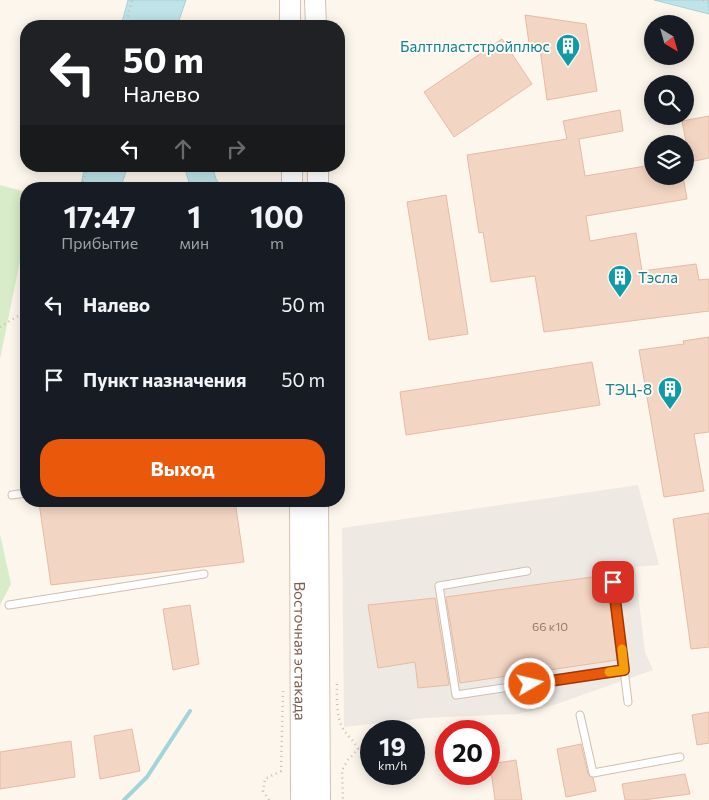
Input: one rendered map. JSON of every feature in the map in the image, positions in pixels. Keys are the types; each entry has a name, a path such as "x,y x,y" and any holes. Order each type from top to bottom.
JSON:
{"main road":[{"path":"290,0 290,20"},
{"path":"315,0 316,20"},
{"name":"Восточная эстакада","path":"300,507 301,800"},
{"name":"Восточная эстакада","path":"318,507 320,800"}],"lane":[{"path":"12,495 20,494"},
{"path":"527,571 439,586 456,695 624,670"},
{"path":"8,605 204,574"},
{"path":"613,582 628,702"},
{"path":"580,715 593,773 680,757"}],"path":[{"path":"127,20 132,0"},
{"path":"703,0 709,2"},
{"path":"83,182 86,172"},
{"path":"0,327 20,315"},
{"path":"336,677 338,712 342,728 355,741 358,749 342,770 342,800"},
{"path":"269,800 263,791 265,779 281,771 284,681"}],"shaded area":[{"path":"638,485 659,565 635,567 645,652 653,670 557,704 518,714 407,720 360,720 360,725 344,727 342,528"}],"green space":[{"path":"0,185 20,190 20,261 0,359"},
{"path":"0,534 11,584 0,605"}],"water":[{"path":"128,0 186,0 179,20 123,20"},
{"path":"654,0 709,0 709,14"},
{"path":"84,172 126,172 122,182 82,182"},
{"path":"186,172 214,172 218,182 189,182"}],"building":[{"name":"Балтпластстройплюс","path":"525,15 586,24 597,91 547,100 539,42 529,43"},
{"path":"502,39 532,84 454,137 424,92"},
{"path":"620,110 623,131 579,139 585,176 644,166 644,185 685,185 687,199 586,216 590,241 636,233 642,271 696,264 699,280 709,279 709,311 544,332 535,276 491,282 483,232 479,233 467,155 567,139 563,121"},
{"path":"709,116 709,158 694,161 694,135 685,135 683,125 694,125 694,119"},
{"path":"446,195 468,334 429,340 407,202"},
{"name":"ТЭЦ-8","path":"709,337 709,432 694,434 704,491 664,497 639,350 684,344 683,341"},
{"path":"592,362 600,405 406,435 400,392"},
{"path":"40,507 236,507 244,562 51,585"},
{"path":"709,513 709,647 691,649 673,519"},
{"path":"607,575 617,660 460,683 446,597"},
{"path":"435,598 449,685 418,688 415,662 378,668 368,605"},
{"path":"190,605 199,664 173,670 163,609"},
{"path":"709,712 709,743 697,745 692,715"},
{"path":"132,729 140,771 100,779 94,736"},
{"path":"71,741 75,777 0,789 0,752"},
{"path":"581,744 588,774 593,778 596,791 566,797 557,749"},
{"path":"516,760 522,800 495,800 493,785 500,785 500,762"},
{"path":"685,774 690,794 643,800 625,800 622,784"}],"waterway":[{"path":"124,800 147,777 190,711"}],"slow traffic":[{"path":"609,672 624,670 622,649"}],"place":[{"name":"Балтпластстройплюс","path":"568,67"},
{"name":"Тэсла","path":"620,298"},
{"name":"ТЭЦ-8","path":"670,410"}],"route":[{"path":"530,684 624,670 613,582"}]}
